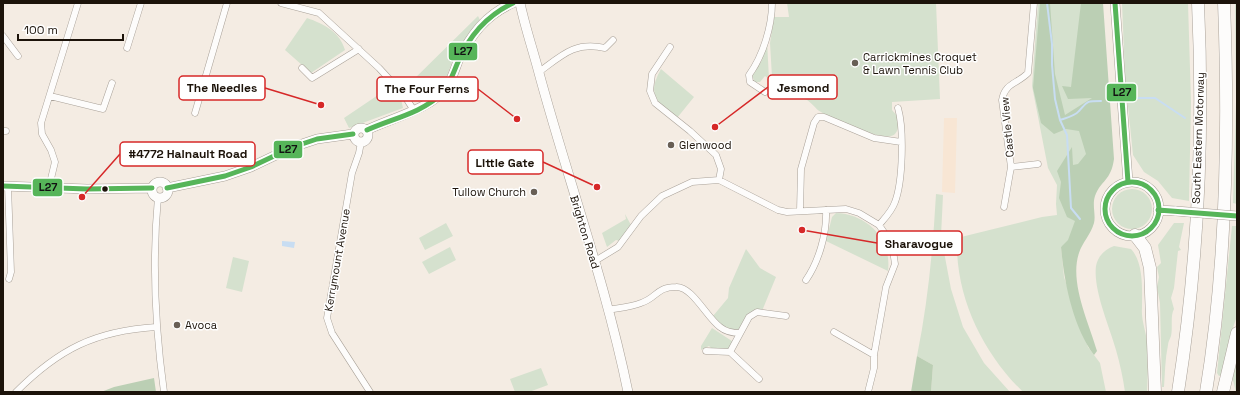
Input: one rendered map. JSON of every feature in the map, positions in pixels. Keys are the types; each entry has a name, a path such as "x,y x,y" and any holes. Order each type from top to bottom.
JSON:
{"highway":[{"name":"South Eastern Motorway","path":"1178,392 1193,262 1198,188 1200,80 1198,3"},
{"path":"1206,392 1216,319 1225,186 1227,78 1224,3"},
{"path":"1135,235 1145,248 1150,268 1155,392"},
{"path":"1223,392 1237,332"}],"main road":[{"path":"367,130 413,110 438,95 447,87 467,42 475,30 505,7 513,3"},
{"name":"Brighton Road","path":"520,3 595,261 619,349 628,392"},
{"path":"1115,3 1128,182"},
{"path":"167,188 225,176 251,167 293,147 317,139 353,134 358,128 362,127 367,130"},
{"path":"353,134 356,140 361,142 367,139 367,130"},
{"path":"6,186 88,189 152,188 155,184 161,182 167,188"},
{"path":"1128,182 1139,183 1151,190 1157,201 1157,218 1149,229 1135,235 1118,232 1110,224 1105,213 1107,198 1111,192 1119,185 1128,182"},
{"path":"152,188 153,192 158,197 165,195 167,188"},
{"path":"1158,210 1237,216"}],"street":[{"path":"49,187 55,162 51,150 42,134 41,123 78,3"},
{"path":"127,48 141,3"},
{"path":"195,113 227,3"},
{"path":"281,3 319,13 359,49 404,95 413,110"},
{"path":"765,92 750,82 749,75 755,67 761,51 770,22 772,3"},
{"name":"Castle View","path":"1004,207 1011,167 1002,100 1003,92 1009,85 1021,81 1028,73 1034,3"},
{"path":"3,36 18,56"},
{"path":"539,72 558,58 579,46 591,45 605,48 613,40"},
{"path":"670,47 652,74 650,91 655,104 690,131 716,155 720,169 719,180"},
{"path":"302,68 312,78 315,77 359,49"},
{"path":"50,96 103,109 112,83"},
{"path":"879,225 895,204 900,172 901,142 901,124 898,108"},
{"path":"800,212 801,169 814,123 818,117 824,117 874,138 901,142"},
{"name":"Kerrymount Avenue","path":"361,142 352,173 327,318 332,334 370,392"},
{"name":"Castle View","path":"1011,167 1038,164"},
{"path":"595,261 618,247 641,216 662,196 692,182 719,180 778,210 800,212 846,209 859,213 879,225 892,244 895,264 886,287 874,355 874,368 868,392"},
{"path":"6,186 11,272 9,279"},
{"path":"158,197 154,269 156,327 164,392"},
{"path":"806,280 824,239 827,222 826,210"},
{"path":"3,249 10,248"},
{"path":"608,310 641,303 652,298 662,288 678,286 686,290 719,327 729,333 740,333"},
{"path":"730,352 749,317 757,312 786,316"},
{"path":"16,392 51,361 93,338 117,332 156,327"},
{"path":"834,332 874,355"},
{"path":"706,351 730,352 759,378"}],"shaded area":[{"path":"944,118 957,118 955,193 942,192"}],"green space":[{"name":"Carrickmines Croquet & Lawn Tennis Club","path":"787,3 936,3 940,99 892,102 892,110 898,117 897,130 895,134 890,136 881,136 836,120 821,112 810,102 801,97 789,94 773,94 770,43 774,17 789,17"},
{"path":"1038,3 1082,3 1097,88 1078,220 1069,243 1061,247 1064,277 1088,347 1100,363 1106,392 1023,392 995,359 984,341 966,302 961,281 957,238 1042,217 1057,215 1057,185 1048,168 1032,86"},
{"path":"1040,3 1050,3 1055,74 1065,115 1092,98 1068,99 1062,86 1071,87 1081,3 1103,3 1114,159 1111,172 1095,196 1094,223 1080,249 1076,277 1081,302 1097,351 1094,355 1080,331 1075,318 1064,275 1061,247 1068,240 1075,221 1067,217 1059,198 1061,182 1057,171 1072,147 1073,165 1078,164 1086,154 1079,131 1066,129 1054,134 1041,123 1033,88"},
{"path":"1122,3 1188,3 1191,102 1189,201 1172,198 1158,181 1144,172 1133,155 1125,77"},
{"path":"1235,3 1237,3 1237,204 1233,203 1236,102"},
{"path":"478,16 481,22 461,47 452,62 442,90 426,101 414,98 406,87"},
{"path":"307,18 325,26 335,34 343,44 345,50 311,73 285,50"},
{"path":"767,41 769,79 765,76 760,82 755,82 752,76 762,60"},
{"path":"661,69 694,97 677,118 659,102 654,92 654,86"},
{"path":"387,89 401,99 403,108 349,128 344,118"},
{"path":"1136,189 1143,192 1149,198 1152,209 1151,217 1143,226 1136,229 1128,229 1121,226 1113,217 1112,205 1115,198 1124,190"},
{"path":"936,194 943,195 941,236 951,289 963,327 984,363 1010,392 931,392 933,365 917,356 930,275"},
{"path":"836,213 847,214 858,218 875,230 886,249 888,271 826,241 832,217"},
{"path":"625,214 631,225 620,241 616,240 607,247 602,233 626,219"},
{"path":"446,223 453,236 425,250 419,238"},
{"path":"1174,223 1184,223 1179,247 1181,250 1178,251 1174,288 1171,298 1174,309 1172,315 1172,329 1166,356 1164,387 1162,387 1160,303 1157,287 1159,277 1157,267 1161,263 1158,245"},
{"path":"1232,226 1237,226 1236,319 1230,336 1222,375 1219,376 1217,373"},
{"path":"1114,246 1131,249 1140,269 1142,285 1142,317 1147,342 1147,392 1125,392 1113,340 1099,297 1096,275 1097,262 1102,253"},
{"path":"450,247 456,260 429,274 422,262"},
{"path":"746,249 760,268 776,277 762,311 756,312 744,328 734,333 720,324 713,316 728,298 729,288"},
{"path":"233,257 249,261 242,292 226,288"},
{"path":"712,328 735,343 735,349 713,350 709,346 701,350 701,346"},
{"path":"1237,355 1237,392 1236,392 1232,376"},
{"path":"917,356 933,365 931,392 911,392"},
{"path":"541,368 548,385 529,392 515,392 510,379"},
{"path":"154,378 156,392 101,392 114,387"}],"water":[{"path":"282,241 295,242 294,248 282,246"}],"waterway":[{"path":"1047,3 1052,44 1055,99 1060,120 1067,135 1071,208 1080,219"},
{"path":"1133,98 1155,98 1185,118"},
{"path":"1060,120 1077,113 1088,102 1101,101"}],"transit line":[{"name":"L27","path":"367,130 416,111 433,101 441,94 449,83 462,52 480,27 495,14 513,3"},
{"name":"L27","path":"1115,3 1128,182"},
{"name":"L27","path":"167,188 225,176 251,167 293,147 317,139 353,134"},
{"name":"L27","path":"1132,182 1142,184 1151,190 1157,199 1159,209 1157,219 1151,228 1142,234 1132,236 1122,234 1113,228 1107,219 1105,209 1107,199 1113,190 1122,184 1132,182"},
{"name":"L27","path":"3,186 87,189 152,188"},
{"name":"L27","path":"1158,210 1237,216"}],"place":[{"name":"Carrickmines Croquet & Lawn Tennis Club","path":"855,63"},
{"name":"The Needles","path":"321,105"},
{"name":"The Four Ferns","path":"517,119"},
{"name":"Jesmond","path":"715,127"},
{"name":"Glenwood","path":"671,145"},
{"name":"Little Gate","path":"597,187"},
{"name":"Tullow Church","path":"534,192"},
{"name":"#4772 Hainault Road","path":"82,197"},
{"name":"Sharavogue","path":"802,230"},
{"name":"Avoca","path":"177,325"}]}
